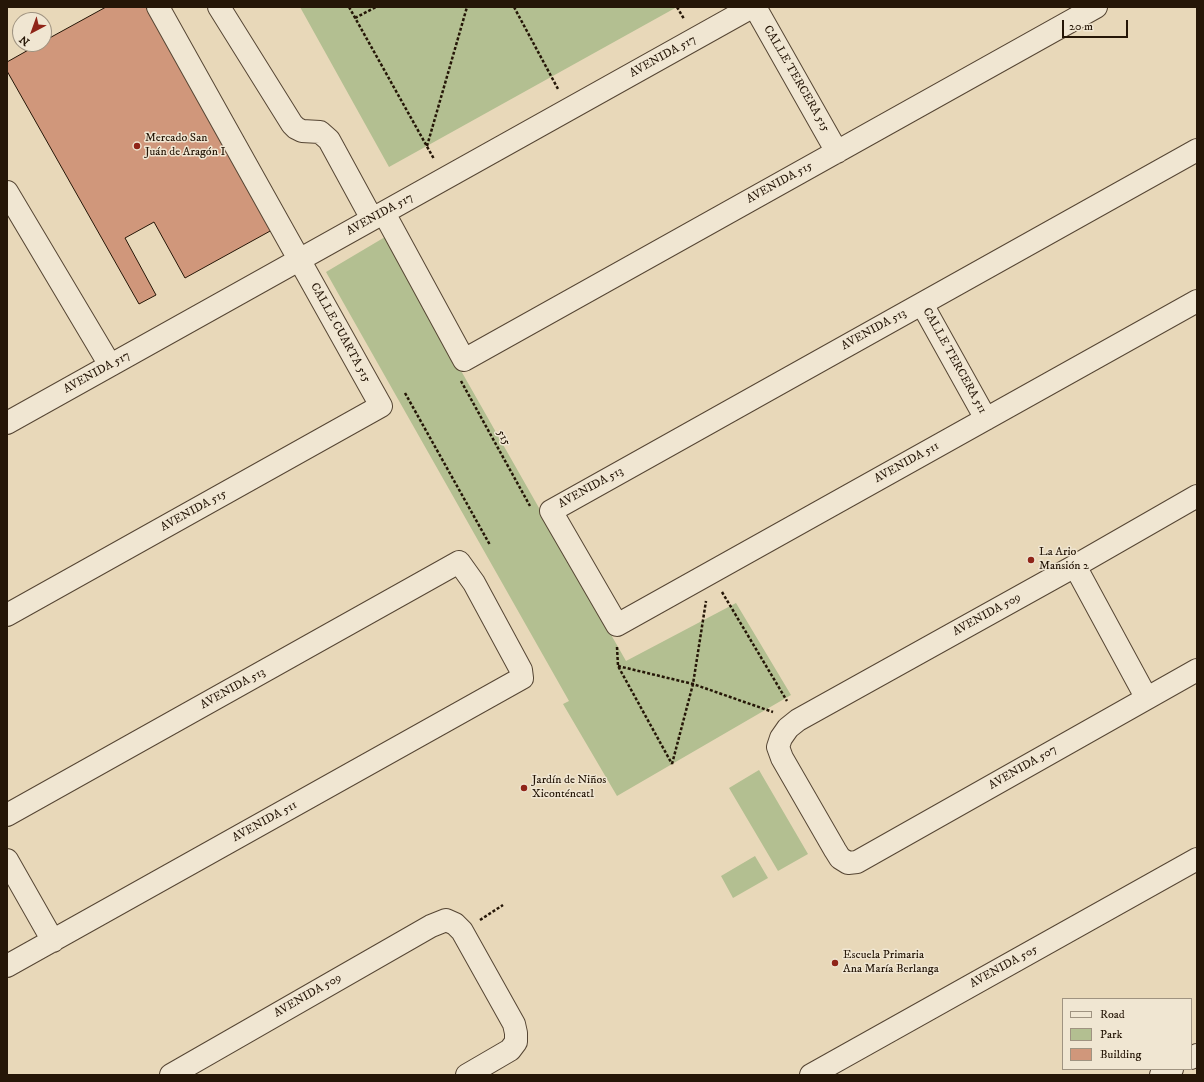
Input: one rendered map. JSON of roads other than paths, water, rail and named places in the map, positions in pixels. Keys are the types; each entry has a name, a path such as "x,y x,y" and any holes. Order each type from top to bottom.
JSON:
{"street":[{"name":"CALLE CUARTA 515","path":"158,7 381,406"},
{"path":"219,7 292,124 302,131 320,132 329,140 378,216"},
{"name":"AVENIDA 517","path":"7,423 754,7"},
{"name":"CALLE TERCERA 515","path":"754,7 837,152"},
{"name":"AVENIDA 515","path":"378,216 462,370 837,152 1096,7"},
{"name":"AVENIDA 513","path":"617,625 542,511 922,304 1197,150"},
{"path":"7,192 110,365"},
{"name":"AVENIDA 511","path":"617,625 1197,301"},
{"name":"CALLE TERCERA 511","path":"922,304 986,419"},
{"name":"AVENIDA 515","path":"7,615 381,406"},
{"name":"AVENIDA 509","path":"781,738 788,728 798,720 1075,566 1197,496"},
{"name":"AVENIDA 513","path":"7,815 459,562"},
{"name":"AVENIDA 511","path":"7,966 522,678 518,663 474,583 459,562"},
{"path":"1075,566 1146,697"},
{"name":"AVENIDA 507","path":"781,738 778,747 782,758 835,850 840,858 848,863 857,862 865,859 1146,697 1197,670"},
{"name":"AVENIDA 505","path":"811,1075 1197,859"},
{"path":"7,860 53,940"},
{"name":"AVENIDA 509","path":"172,1075 431,926 454,926 514,1024 516,1032 516,1042 510,1050 467,1075"},
{"path":"1161,1075 1170,1070"}],"place":[{"name":"Mercado San Juán de Aragón I","path":"137,146"},
{"name":"La Ario Mansión 2","path":"1031,560"},
{"name":"Jardín de Niños Xiconténcatl","path":"524,788"},
{"name":"Escuela Primaria Ana María Berlanga","path":"835,963"}]}
